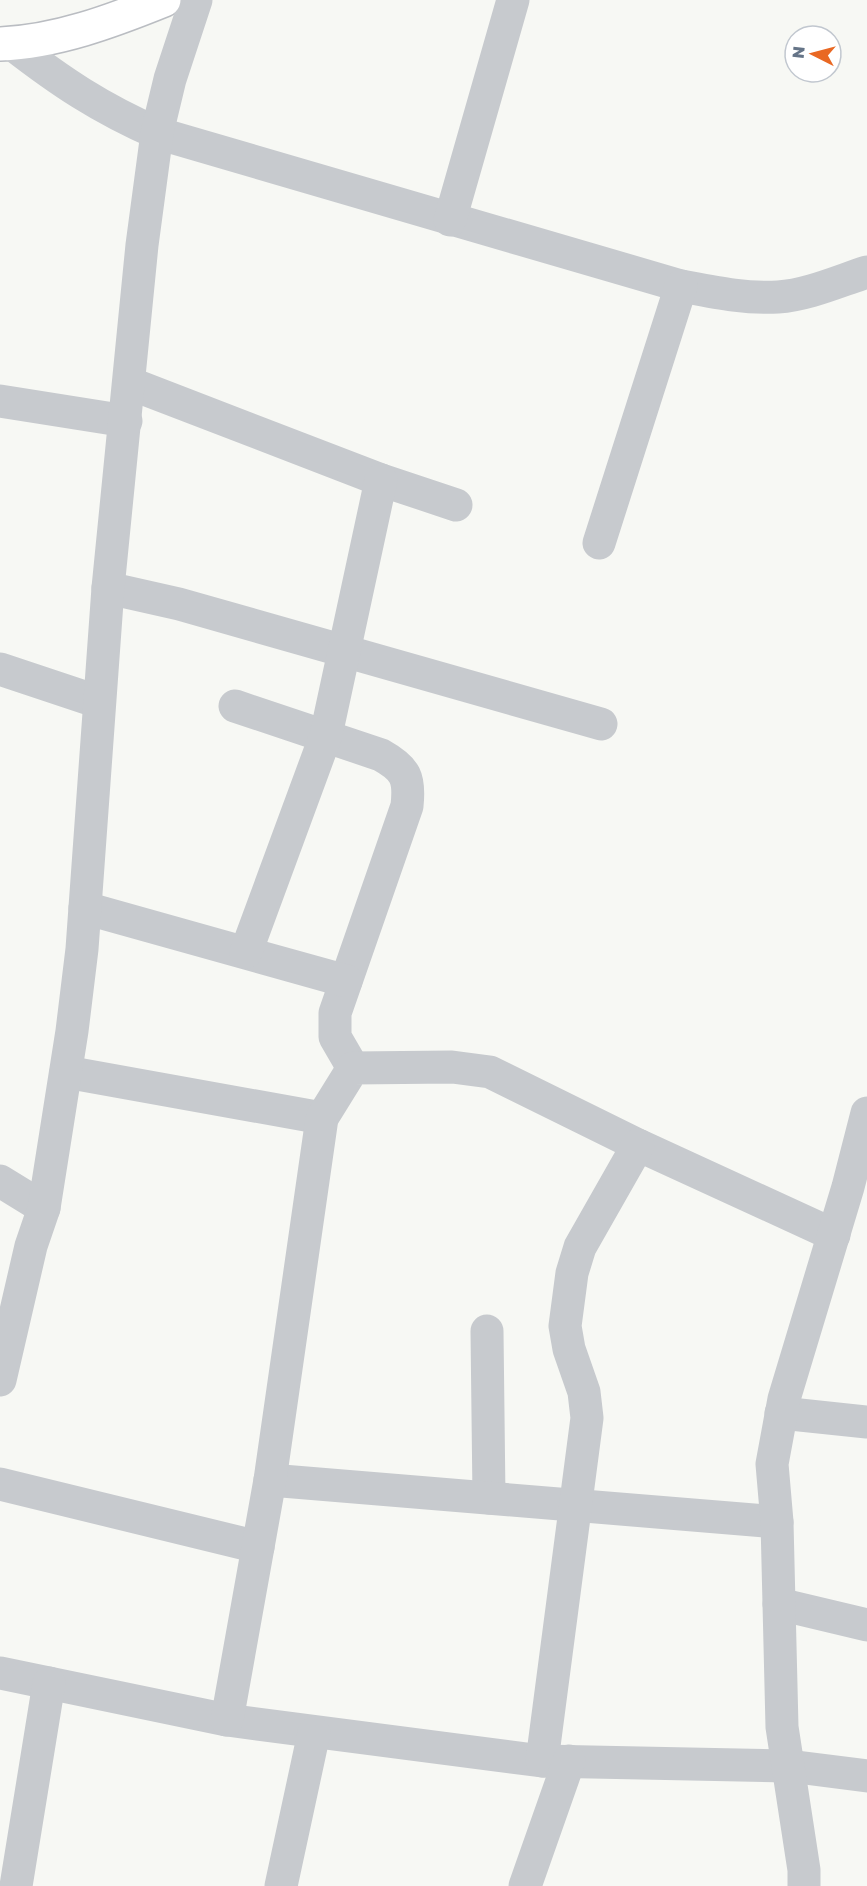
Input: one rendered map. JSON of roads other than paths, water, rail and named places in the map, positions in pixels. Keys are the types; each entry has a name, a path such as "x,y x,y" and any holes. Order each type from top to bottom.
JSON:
{"main road":[{"path":"6,44 54,37 121,17 164,0"}],"street":[{"path":"0,1380 31,1246 44,1209 66,1072 82,949 108,588 142,245 157,133 170,79 196,0"},
{"path":"450,219 513,0"},
{"path":"6,44 89,100 157,133 681,286 740,297 779,297 867,272"},
{"path":"599,543 681,286"},
{"path":"129,383 381,480 456,505"},
{"path":"0,401 126,421"},
{"path":"246,952 326,735 381,480"},
{"path":"108,588 179,604 602,724"},
{"path":"0,669 99,702"},
{"path":"235,706 381,755 398,764 406,775 409,788 407,806 335,1013 335,1037 353,1068"},
{"path":"85,908 346,981"},
{"path":"353,1068 452,1067 490,1072 638,1146 834,1235"},
{"path":"227,1720 270,1480 321,1118 353,1068"},
{"path":"66,1072 321,1118"},
{"path":"804,1886 804,1870 782,1727 777,1522 772,1464 781,1413 866,1118"},
{"path":"525,1886 555,1761 575,1505 587,1418 584,1392 569,1349 565,1326 572,1273 580,1247 638,1146"},
{"path":"0,1181 44,1209"},
{"path":"488,1331 489,1498"},
{"path":"781,1413 867,1422"},
{"path":"270,1480 777,1522"},
{"path":"0,1484 258,1547"},
{"path":"779,1604 867,1625"},
{"path":"0,1673 227,1720 315,1733 555,1761 789,1766 867,1776"},
{"path":"16,1886 49,1683"},
{"path":"281,1886 315,1733"}]}
